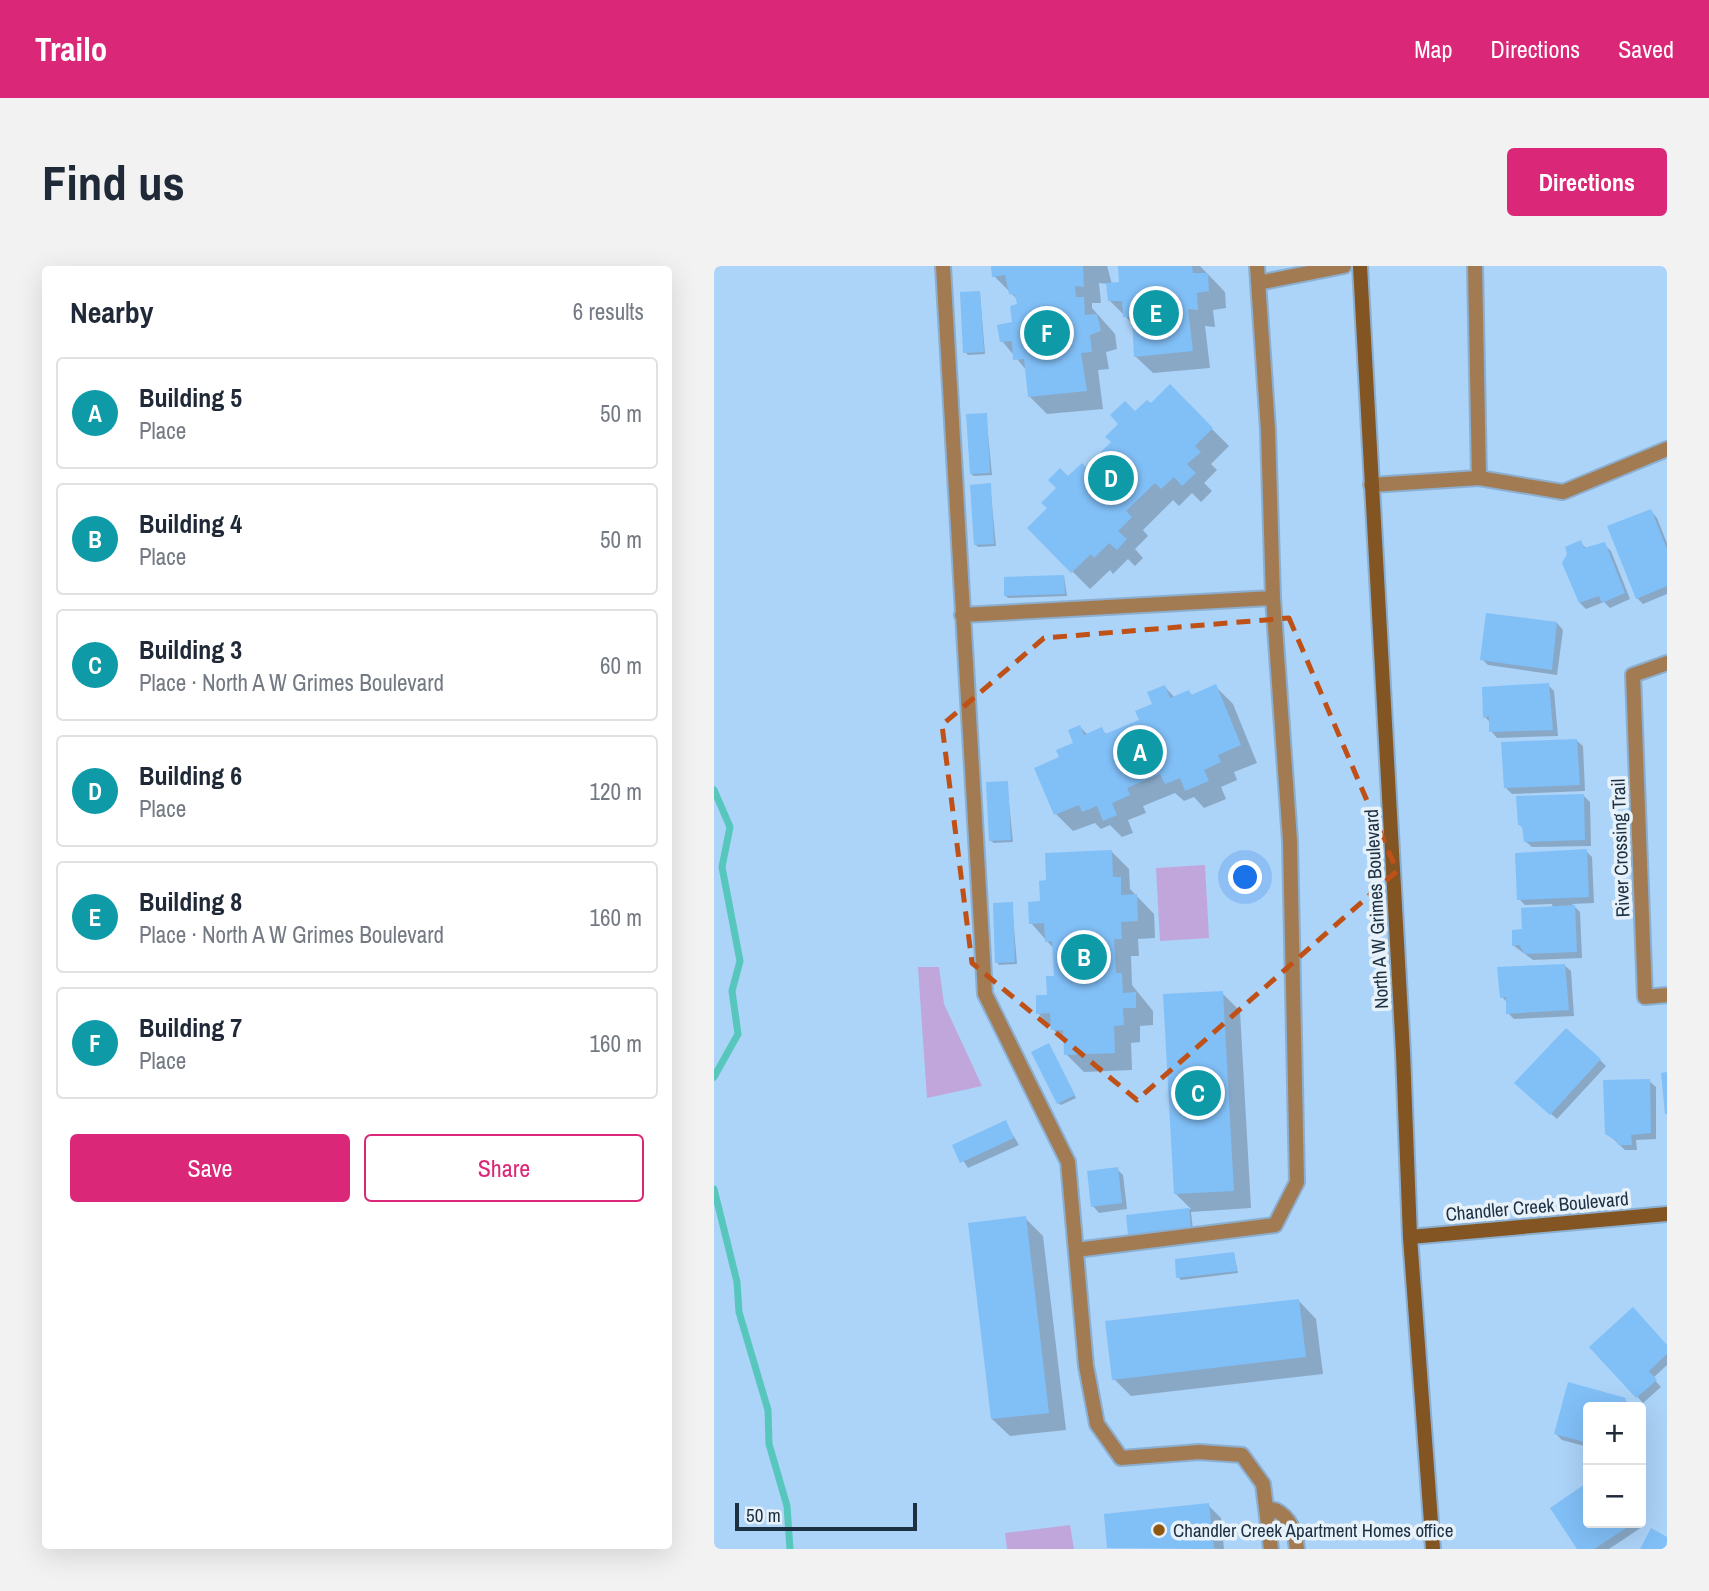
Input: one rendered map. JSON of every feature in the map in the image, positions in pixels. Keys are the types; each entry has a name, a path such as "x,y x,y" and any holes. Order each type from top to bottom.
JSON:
{"main road":[{"name":"North A W Grimes Boulevard","path":"1360,266 1403,1053 1410,1237 1433,1549"},
{"name":"Chandler Creek Boulevard","path":"1410,1237 1667,1214"}],"street":[{"path":"943,266 985,994 1068,1162 1086,1366 1097,1424 1121,1458 1199,1452 1241,1455 1263,1484 1271,1549"},
{"path":"1076,1250 1275,1225 1297,1182 1290,841 1273,598 1268,430 1257,266"},
{"path":"1258,283 1344,266"},
{"path":"1475,266 1479,478"},
{"path":"1371,485 1479,478 1563,492 1667,449"},
{"path":"962,615 1273,598"},
{"name":"River Crossing Trail","path":"1667,663 1633,675 1645,997 1667,995"},
{"path":"1266,1508 1277,1509 1285,1515 1296,1537 1297,1549"}],"highlighted area":[{"path":"1289,618 1397,871 1137,1100 972,963 942,725 1044,638"}],"shaded area":[{"path":"1205,865 1209,938 1160,941 1156,868"},
{"path":"918,967 939,967 944,1004 982,1086 927,1098"},
{"path":"1070,1525 1074,1549 1007,1549 1005,1533"}],"building":[{"path":"991,266 1083,266 1084,287 1075,286 1076,297 1084,297 1085,315 1097,314 1101,331 1090,335 1092,352 1081,353 1087,391 1028,397 1024,359 1013,360 1012,341 1000,342 997,325 1012,322 1010,306 1017,304 1015,295 1009,294 1005,275 992,277"},
{"path":"1118,266 1192,266 1193,273 1208,273 1209,291 1197,293 1198,310 1188,309 1193,351 1134,357 1132,317 1123,317 1122,301 1108,301 1106,283 1119,282"},
{"path":"980,291 984,352 963,353 960,292"},
{"path":"1170,384 1213,428 1195,446 1201,452 1187,464 1196,473 1182,486 1174,477 1161,489 1155,483 1126,511 1132,517 1118,531 1127,539 1117,550 1109,543 1094,558 1091,554 1071,573 1027,528 1047,508 1041,503 1056,488 1048,480 1060,468 1068,476 1082,463 1086,467 1111,442 1105,437 1118,424 1110,415 1125,401 1135,411 1147,400 1151,403"},
{"path":"987,413 990,473 970,474 966,414"},
{"path":"991,483 994,544 974,545 970,485"},
{"path":"1651,509 1667,549 1667,586 1636,599 1607,526"},
{"path":"1581,540 1584,548 1605,542 1625,593 1602,603 1599,596 1579,603 1562,563 1567,554 1565,547"},
{"path":"1064,575 1065,594 1004,596 1004,577"},
{"path":"1486,613 1557,622 1552,670 1480,660"},
{"path":"1549,683 1553,730 1489,732 1489,716 1483,718 1482,687"},
{"path":"1216,684 1241,745 1218,755 1221,762 1204,770 1209,781 1185,791 1180,778 1165,784 1160,774 1127,788 1130,795 1112,803 1117,815 1103,821 1097,806 1082,812 1079,805 1054,815 1034,768 1059,757 1056,750 1073,743 1068,730 1080,725 1084,735 1102,727 1105,734 1139,720 1135,711 1152,704 1147,692 1165,685 1170,698 1189,690 1191,695"},
{"path":"1577,739 1580,785 1504,788 1501,742"},
{"path":"1008,781 1011,840 989,841 986,782"},
{"path":"1584,794 1585,840 1524,842 1522,826 1518,825 1516,796"},
{"path":"1587,849 1589,897 1517,900 1515,853"},
{"path":"1112,850 1113,877 1121,877 1121,895 1137,894 1138,921 1121,922 1122,939 1114,939 1116,973 1122,973 1123,993 1136,992 1136,1008 1123,1008 1124,1025 1114,1026 1115,1053 1064,1055 1063,1030 1051,1030 1050,1013 1036,1014 1036,995 1047,995 1046,976 1054,976 1052,941 1045,942 1044,923 1029,924 1028,902 1040,901 1039,881 1046,880 1045,853"},
{"path":"1013,902 1015,962 995,963 993,903"},
{"path":"1575,905 1577,952 1525,954 1519,945 1512,946 1512,930 1522,929 1521,908"},
{"path":"1565,964 1569,1010 1506,1014 1506,997 1500,998 1497,967"},
{"path":"1223,991 1234,1191 1174,1194 1163,994"},
{"path":"1566,1028 1601,1059 1550,1115 1514,1083"},
{"path":"1049,1043 1075,1095 1057,1104 1031,1052"},
{"path":"1667,1072 1667,1114 1665,1114 1661,1073"},
{"path":"1650,1079 1651,1133 1631,1135 1632,1145 1618,1145 1617,1141 1605,1134 1603,1080"},
{"path":"1006,1120 1014,1138 960,1163 952,1145"},
{"path":"1118,1167 1122,1203 1091,1207 1087,1171"},
{"path":"1189,1208 1191,1228 1128,1235 1126,1215"},
{"path":"1026,1216 1049,1413 991,1419 968,1223"},
{"path":"1234,1252 1237,1271 1176,1278 1175,1259"},
{"path":"1299,1299 1306,1357 1112,1380 1105,1321"},
{"path":"1633,1307 1667,1345 1667,1354 1649,1371 1657,1380 1636,1398 1589,1347"},
{"path":"1568,1382 1626,1398 1625,1402 1583,1402 1583,1442 1554,1434"},
{"path":"1583,1485 1583,1528 1626,1528 1594,1549 1577,1549 1550,1508"},
{"name":"Chandler Creek Apartment Homes office","path":"1209,1503 1214,1549 1107,1548 1104,1514"},
{"path":"1651,1528 1667,1537 1667,1549 1640,1549"}],"waterway":[{"path":"714,790 730,827 722,867 740,961 732,991 738,1034 714,1077"},
{"path":"714,1189 737,1282 739,1312 768,1410 769,1444 787,1506 790,1549"}],"place":[{"name":"Building 8","path":"1156,313"},
{"name":"Building 7","path":"1047,333"},
{"name":"Building 6","path":"1111,478"},
{"name":"Building 5","path":"1140,752"},
{"name":"Building 4","path":"1084,957"},
{"name":"Building 3","path":"1198,1093"},
{"name":"Chandler Creek Apartment Homes office","path":"1159,1530"}]}
